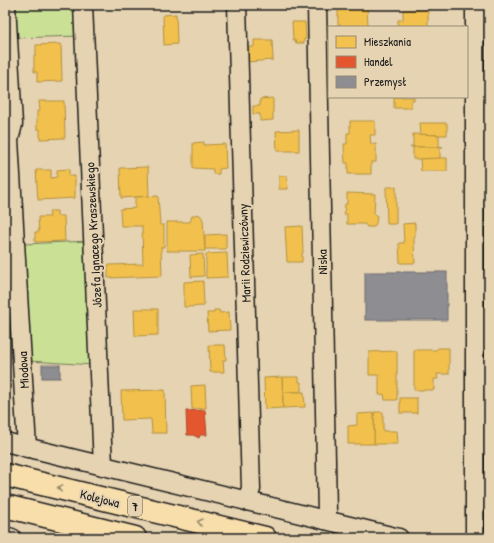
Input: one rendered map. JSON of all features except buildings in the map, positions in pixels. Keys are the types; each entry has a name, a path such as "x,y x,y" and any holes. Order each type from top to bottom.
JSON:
{"highway":[{"name":"Kolejowa","path":"5,475 265,538"},
{"path":"5,506 135,538"}],"street":[{"name":"Miodowa","path":"6,5 13,124 9,140 27,448"},
{"name":"Józefa Ignacego Kraszewskiego","path":"83,5 103,466"},
{"name":"Marii Rodziewiczówny","path":"237,5 251,489 246,501"},
{"name":"Niska","path":"317,5 325,520"},
{"path":"475,5 475,538"},
{"path":"5,442 399,538"},
{"path":"5,536 12,538"}],"green space":[{"path":"11,5 79,5 80,36 13,38"},
{"path":"89,241 94,365 29,361 23,244"}]}
